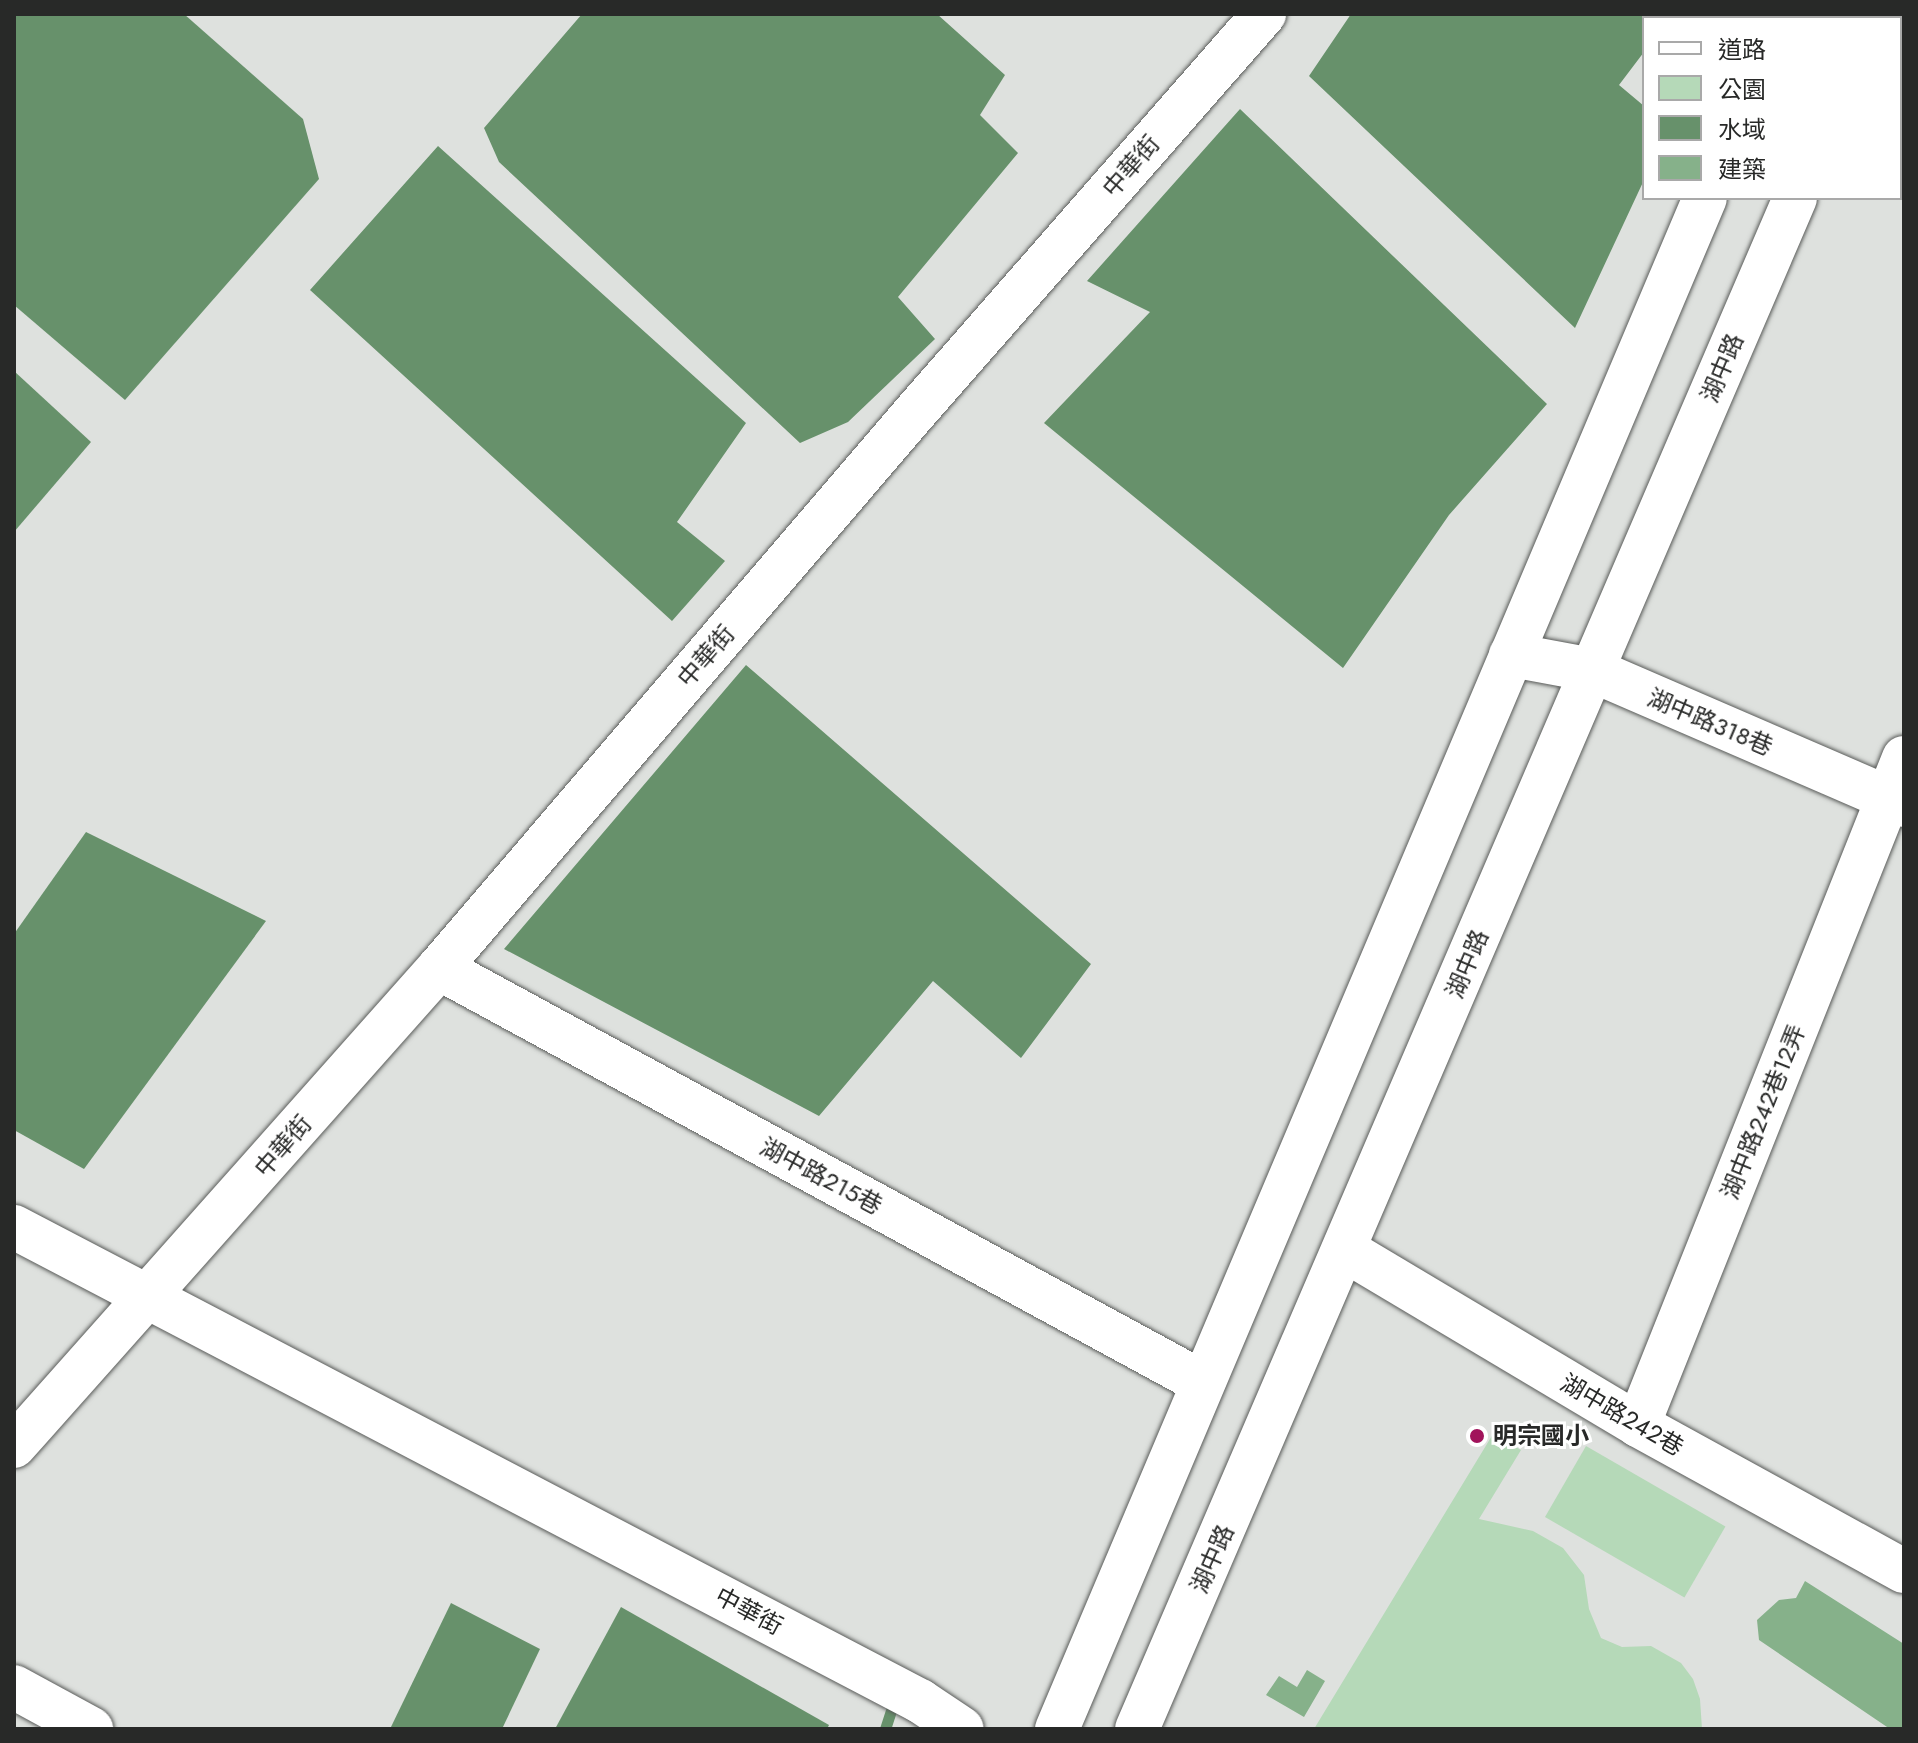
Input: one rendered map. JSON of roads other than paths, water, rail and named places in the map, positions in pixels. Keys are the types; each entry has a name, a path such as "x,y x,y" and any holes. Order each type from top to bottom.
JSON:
{"street":[{"name":"中華街","path":"14,1446 149,1298 439,968 906,422 1264,14"},
{"path":"1057,1729 1704,200"},
{"name":"湖中路","path":"1137,1729 1794,200"},
{"name":"湖中路318巷","path":"1511,655 1592,670 1896,802"},
{"name":"湖中路242巷12弄","path":"1638,1425 1896,802 1904,758"},
{"name":"湖中路215巷","path":"439,968 1203,1383"},
{"name":"中華街","path":"14,1227 920,1701 962,1729"},
{"name":"湖中路242巷","path":"1345,1250 1638,1425 1903,1567"},
{"path":"14,1687 91,1729"}],"water":[{"path":"14,14 184,14 303,119 319,179 125,400 14,305"},
{"path":"582,14 937,14 1005,75 980,115 1018,153 898,297 935,339 848,422 800,443 499,162 484,128"},
{"path":"1351,14 1673,14 1642,16 1642,55 1619,85 1642,104 1642,184 1575,328 1309,76"},
{"path":"1240,109 1547,404 1449,515 1343,668 1044,423 1150,312 1087,281"},
{"path":"438,146 746,423 677,522 725,561 672,621 310,290"},
{"path":"14,371 91,442 14,532"},
{"path":"746,665 1091,964 1021,1058 933,981 819,1116 504,949"},
{"path":"86,832 266,921 84,1169 14,1130 14,934"},
{"path":"451,1603 540,1649 502,1729 390,1729"},
{"path":"621,1607 829,1725 827,1729 555,1729"}],"waterway":[{"path":"885,1729 895,1699"}],"place":[{"name":"明宗國小","path":"1477,1436"}]}
